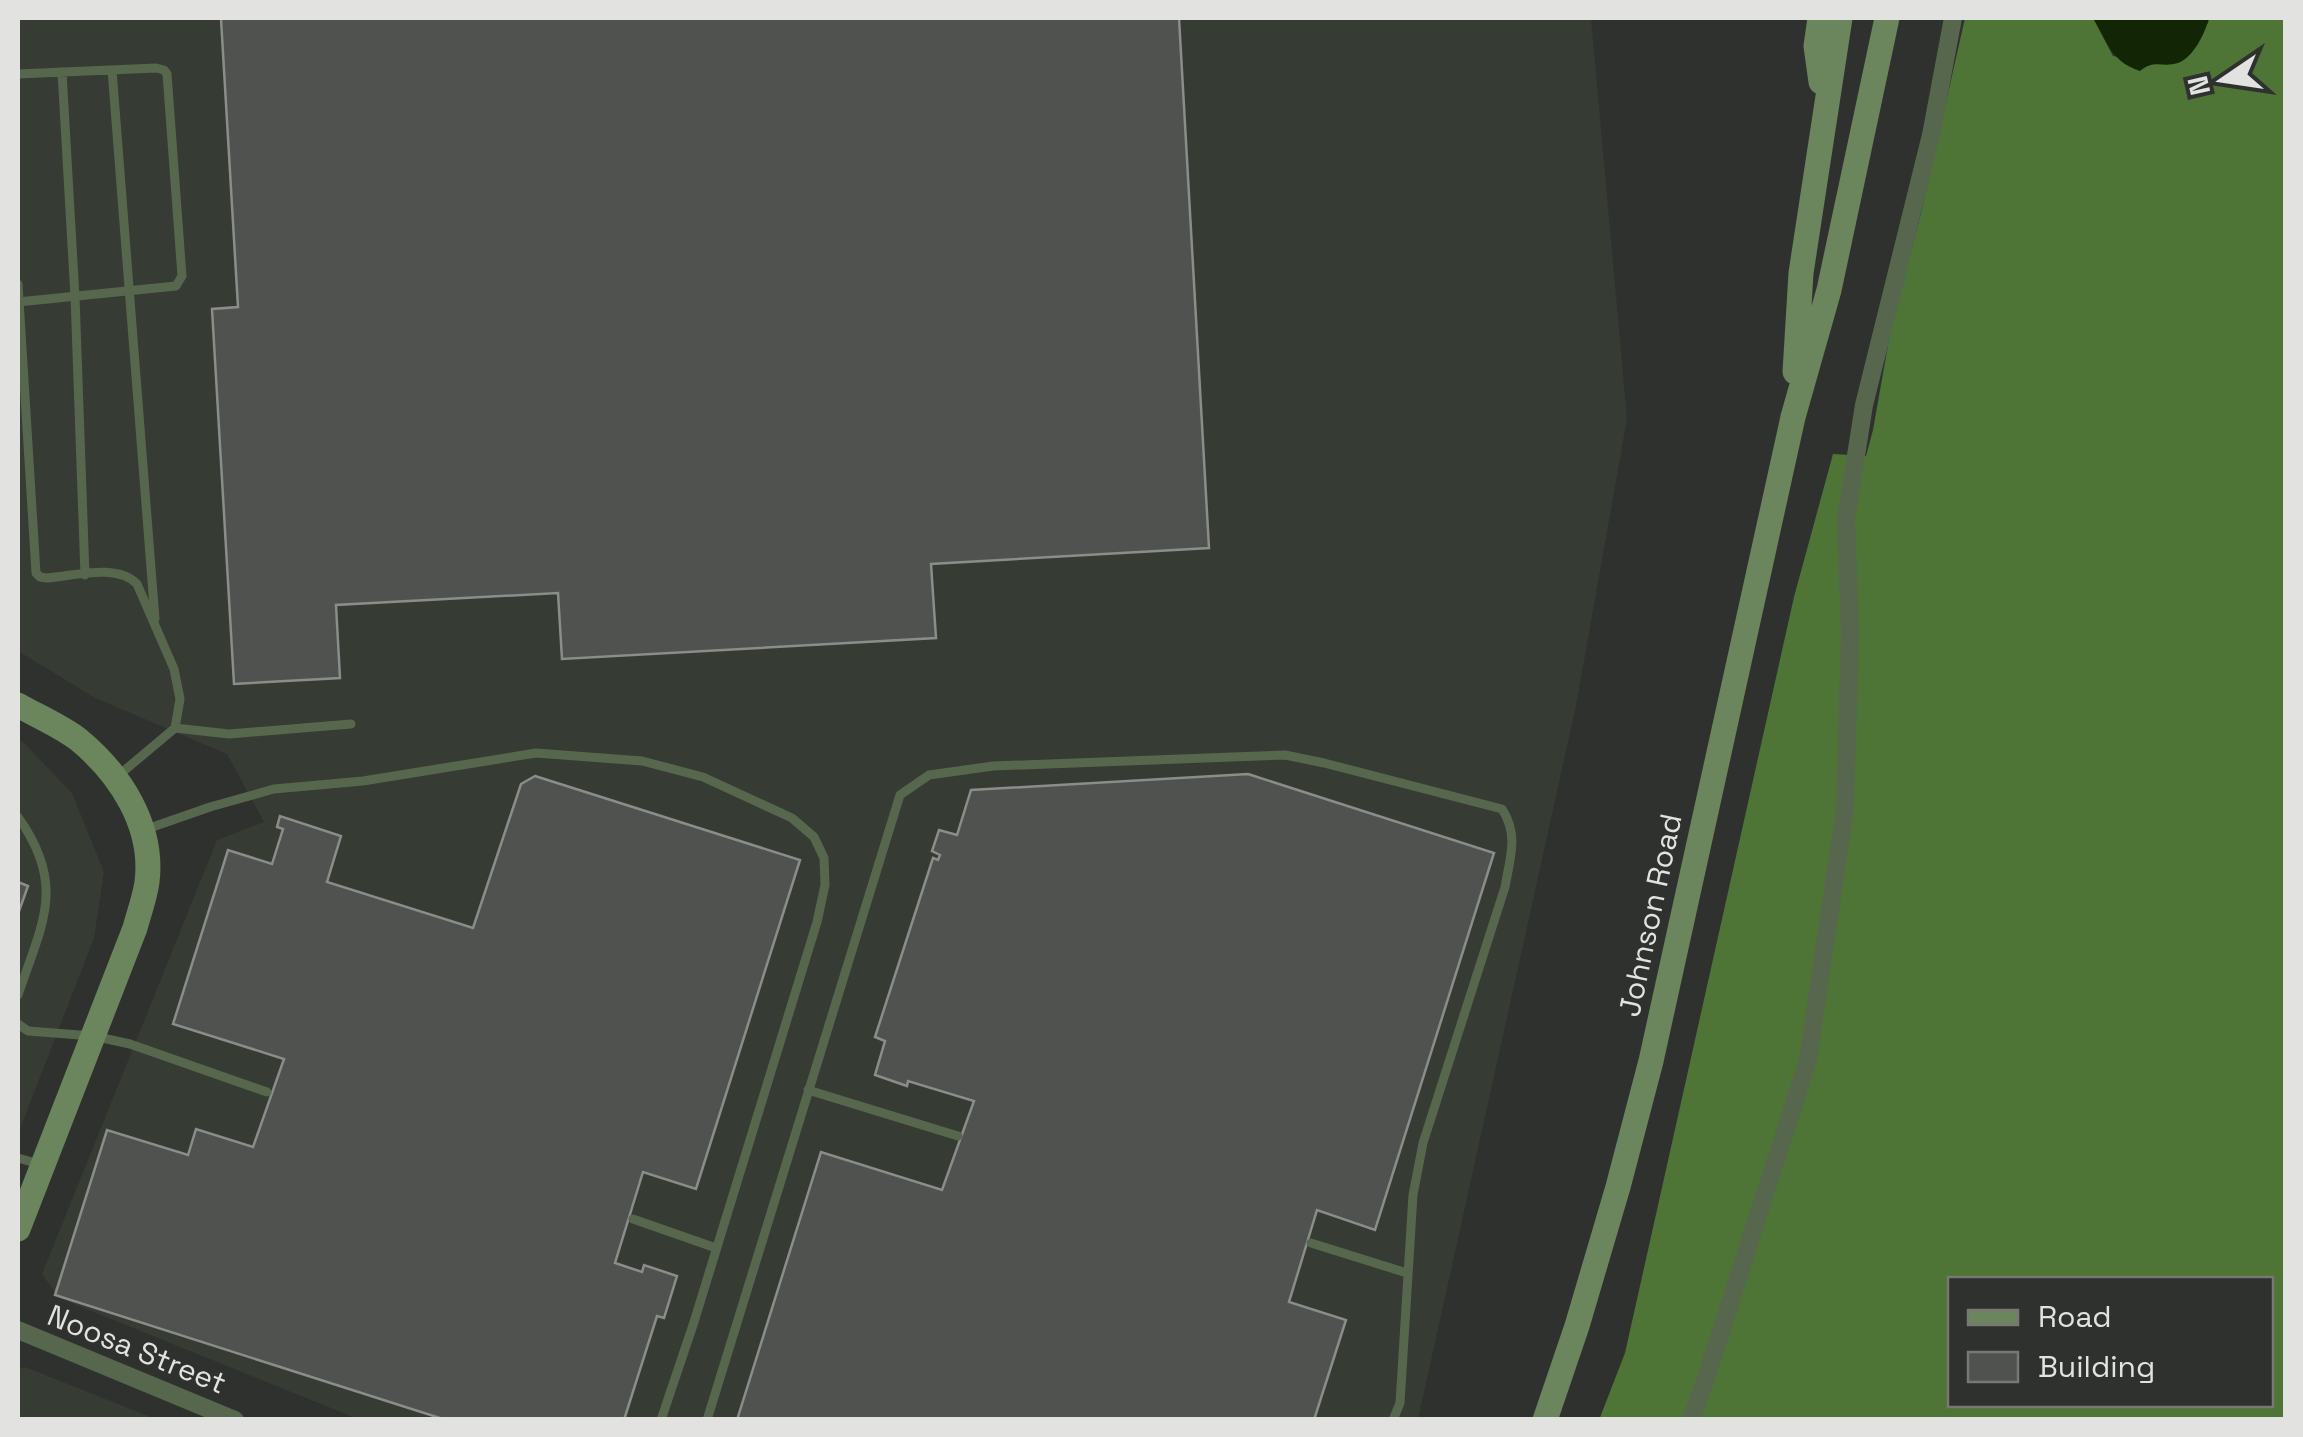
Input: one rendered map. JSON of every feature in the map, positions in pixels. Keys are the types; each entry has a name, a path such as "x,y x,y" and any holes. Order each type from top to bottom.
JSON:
{"main road":[{"name":"Johnson Road","path":"1820,18 1816,46 1825,116"},
{"name":"Johnson Road","path":"1793,417 1801,273 1840,18"},
{"name":"Johnson Road","path":"1545,1420 1608,1222 1651,1061 1793,417 1829,290 1887,18"},
{"path":"18,1228 30,1162 93,1036 135,928 147,882 146,844 136,812 116,776 76,738 21,713"}],"street":[{"path":"1690,1420 1808,1060 1845,808 1850,634 1846,520 1864,405 1932,135 1953,18"},
{"name":"Noosa Street","path":"18,1330 235,1420"}],"lane":[{"path":"112,70 154,619"},
{"path":"18,74 164,70 182,276 176,286 18,302"},
{"path":"62,72 85,574"},
{"path":"18,284 36,573 47,578 117,572 131,578 154,619 174,669 180,699 175,728 116,776"},
{"path":"175,728 229,734 351,724"},
{"path":"142,831 274,789 363,781 536,753 642,761 703,777 792,818 814,837 824,858 825,885 817,922 661,1420"},
{"path":"707,1420 900,795 929,775 993,766 1286,755 1502,809 1511,822 1513,846 1505,886 1423,1143 1413,1195 1400,1403 1393,1420"},
{"path":"18,817 33,838 47,878 47,894 18,995"},
{"path":"18,1024 28,1031 93,1036 130,1044 268,1092"},
{"path":"808,1090 958,1136"},
{"path":"634,1219 716,1248"},
{"path":"1311,1244 1408,1273"}],"shaded area":[{"path":"18,18 1591,18 1627,419 1576,706 1418,1419 358,1419 59,1298 42,1274 217,840 264,822 227,754 95,698 18,651"},
{"path":"2093,18 2209,18 2198,44 2184,60 2150,65 2140,71 2116,56"},
{"path":"18,739 72,793 104,872 94,938 18,1134"},
{"path":"25,1367 156,1419 18,1419 18,1370"}],"green space":[{"path":"1965,18 2093,18 2113,56 2167,64 2209,18 2285,18 2285,1419 1599,1420 1625,1353 1794,597 1833,454 1866,456 1891,328"}],"building":[{"path":"1179,18 1209,548 931,564 936,638 562,659 558,593 336,605 340,678 234,684 212,309 238,307 221,19"},
{"path":"1248,774 1494,853 1375,1230 1317,1210 1289,1302 1346,1320 1314,1420 737,1420 821,1152 942,1190 974,1101 875,1075 885,1041 875,1037 933,858 938,860 940,855 932,851 939,830 957,835 971,790"},
{"path":"535,776 800,860 696,1189 643,1172 615,1263 642,1272 644,1265 677,1276 664,1318 657,1316 624,1420 446,1420 55,1295 107,1130 188,1155 196,1129 253,1147 284,1059 173,1024 228,850 272,864 283,829 277,827 280,816 341,836 327,882 473,928 521,784"},
{"path":"18,882 28,886 18,914"}]}
